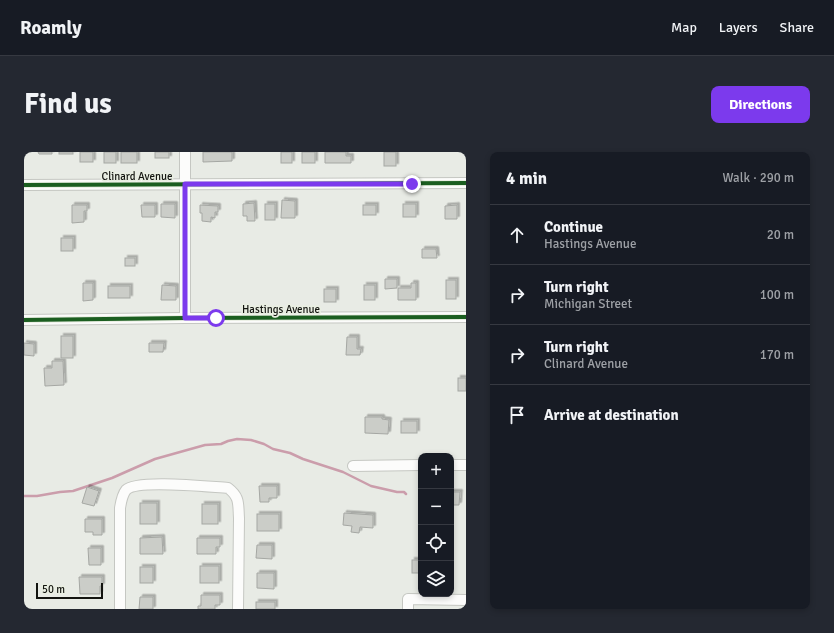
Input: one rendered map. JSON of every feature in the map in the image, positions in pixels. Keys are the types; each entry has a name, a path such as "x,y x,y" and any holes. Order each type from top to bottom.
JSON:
{"street":[{"path":"185,152 185,318"},
{"name":"Clinard Avenue","path":"24,185 466,183"},
{"name":"Hastings Avenue","path":"24,320 466,317"},
{"path":"353,466 418,465"},
{"path":"454,465 466,465"},
{"path":"120,609 120,508 123,495 133,486 149,484 228,488 236,494 239,518 238,609"},
{"path":"408,604 466,600"}],"building":[{"path":"38,152 52,152 52,154 39,154"},
{"path":"59,152 73,152 73,154 59,154"},
{"path":"80,152 93,152 93,162 80,162"},
{"path":"104,152 116,152 116,163 104,163"},
{"path":"121,152 137,152 137,163 121,163"},
{"path":"155,152 169,152 169,158 155,158"},
{"path":"203,152 232,152 232,161 203,162"},
{"path":"281,152 292,152 292,163 281,163"},
{"path":"302,152 315,152 315,163 302,163"},
{"path":"325,152 346,152 346,156 351,156 351,163 325,163"},
{"path":"384,152 396,152 396,166 384,166"},
{"path":"282,200 295,201 295,218 281,218"},
{"path":"254,203 255,221 247,221 247,216 243,216 243,204"},
{"path":"161,204 175,204 175,218 161,217"},
{"path":"265,204 275,204 275,220 265,220"},
{"path":"403,204 416,204 416,217 403,217"},
{"path":"72,205 87,205 87,211 84,211 84,222 72,223"},
{"path":"141,205 155,205 155,217 142,217"},
{"path":"200,205 218,206 218,212 215,212 215,218 211,217 211,222 202,221"},
{"path":"363,205 376,205 376,215 363,215"},
{"path":"457,205 457,219 445,219 445,206"},
{"path":"61,238 73,238 73,251 61,251"},
{"path":"422,249 436,249 437,258 422,258"},
{"path":"125,258 135,258 135,266 125,266"},
{"path":"385,279 397,279 397,288 385,289"},
{"path":"446,280 456,280 456,299 446,299"},
{"path":"83,283 93,283 93,300 83,301"},
{"path":"411,283 416,283 416,300 398,300 398,288 411,288"},
{"path":"162,285 176,286 176,300 161,300"},
{"path":"364,285 375,285 375,300 364,300"},
{"path":"108,286 130,286 130,298 108,298"},
{"path":"324,289 336,289 336,302 324,302"},
{"path":"61,336 73,336 73,358 61,358"},
{"path":"347,337 357,337 357,349 361,349 360,355 346,355"},
{"path":"24,343 34,344 34,356 24,355"},
{"path":"149,343 164,343 163,352 149,352"},
{"path":"52,361 63,361 64,385 45,386 44,368 52,368"},
{"path":"458,378 466,378 466,391 458,391"},
{"path":"365,417 382,417 382,419 389,420 388,434 365,433"},
{"path":"401,421 417,421 417,433 401,433"},
{"path":"259,486 277,486 277,498 269,498 269,502 260,502"},
{"path":"87,487 99,491 94,506 82,503"},
{"path":"454,492 460,492 459,505 454,505"},
{"path":"140,503 157,503 157,524 140,524"},
{"path":"202,504 218,504 218,524 202,524"},
{"path":"344,513 373,515 373,528 360,527 359,533 351,532 352,526 343,525"},
{"path":"257,514 279,514 279,531 257,531"},
{"path":"85,519 102,519 102,535 93,535 93,532 85,532"},
{"path":"162,537 163,554 140,554 140,538"},
{"path":"197,538 220,538 220,547 216,547 216,554 197,554"},
{"path":"257,545 272,545 272,559 256,558"},
{"path":"88,548 101,548 101,565 89,565"},
{"path":"412,560 418,560 418,573 412,573"},
{"path":"200,566 219,566 219,583 200,583"},
{"path":"140,567 153,567 153,583 140,583"},
{"path":"257,573 274,573 274,589 257,588"},
{"path":"79,577 102,577 100,594 80,594"},
{"path":"201,595 220,595 220,605 215,605 215,609 198,609 198,606 201,606"},
{"path":"140,597 153,597 153,609 139,609"},
{"path":"256,602 275,602 275,609 256,609"}],"waterway":[{"path":"24,496 37,496 73,491 112,478 155,459 205,445 221,444 237,439 251,440 264,444 273,449 290,453 303,459 343,472 371,486 397,492 404,492 406,494"}],"cycle path":[{"path":"24,185 466,183"},
{"path":"24,320 466,317"}],"route":[{"path":"216,318 185,318 185,184 412,184"}]}
